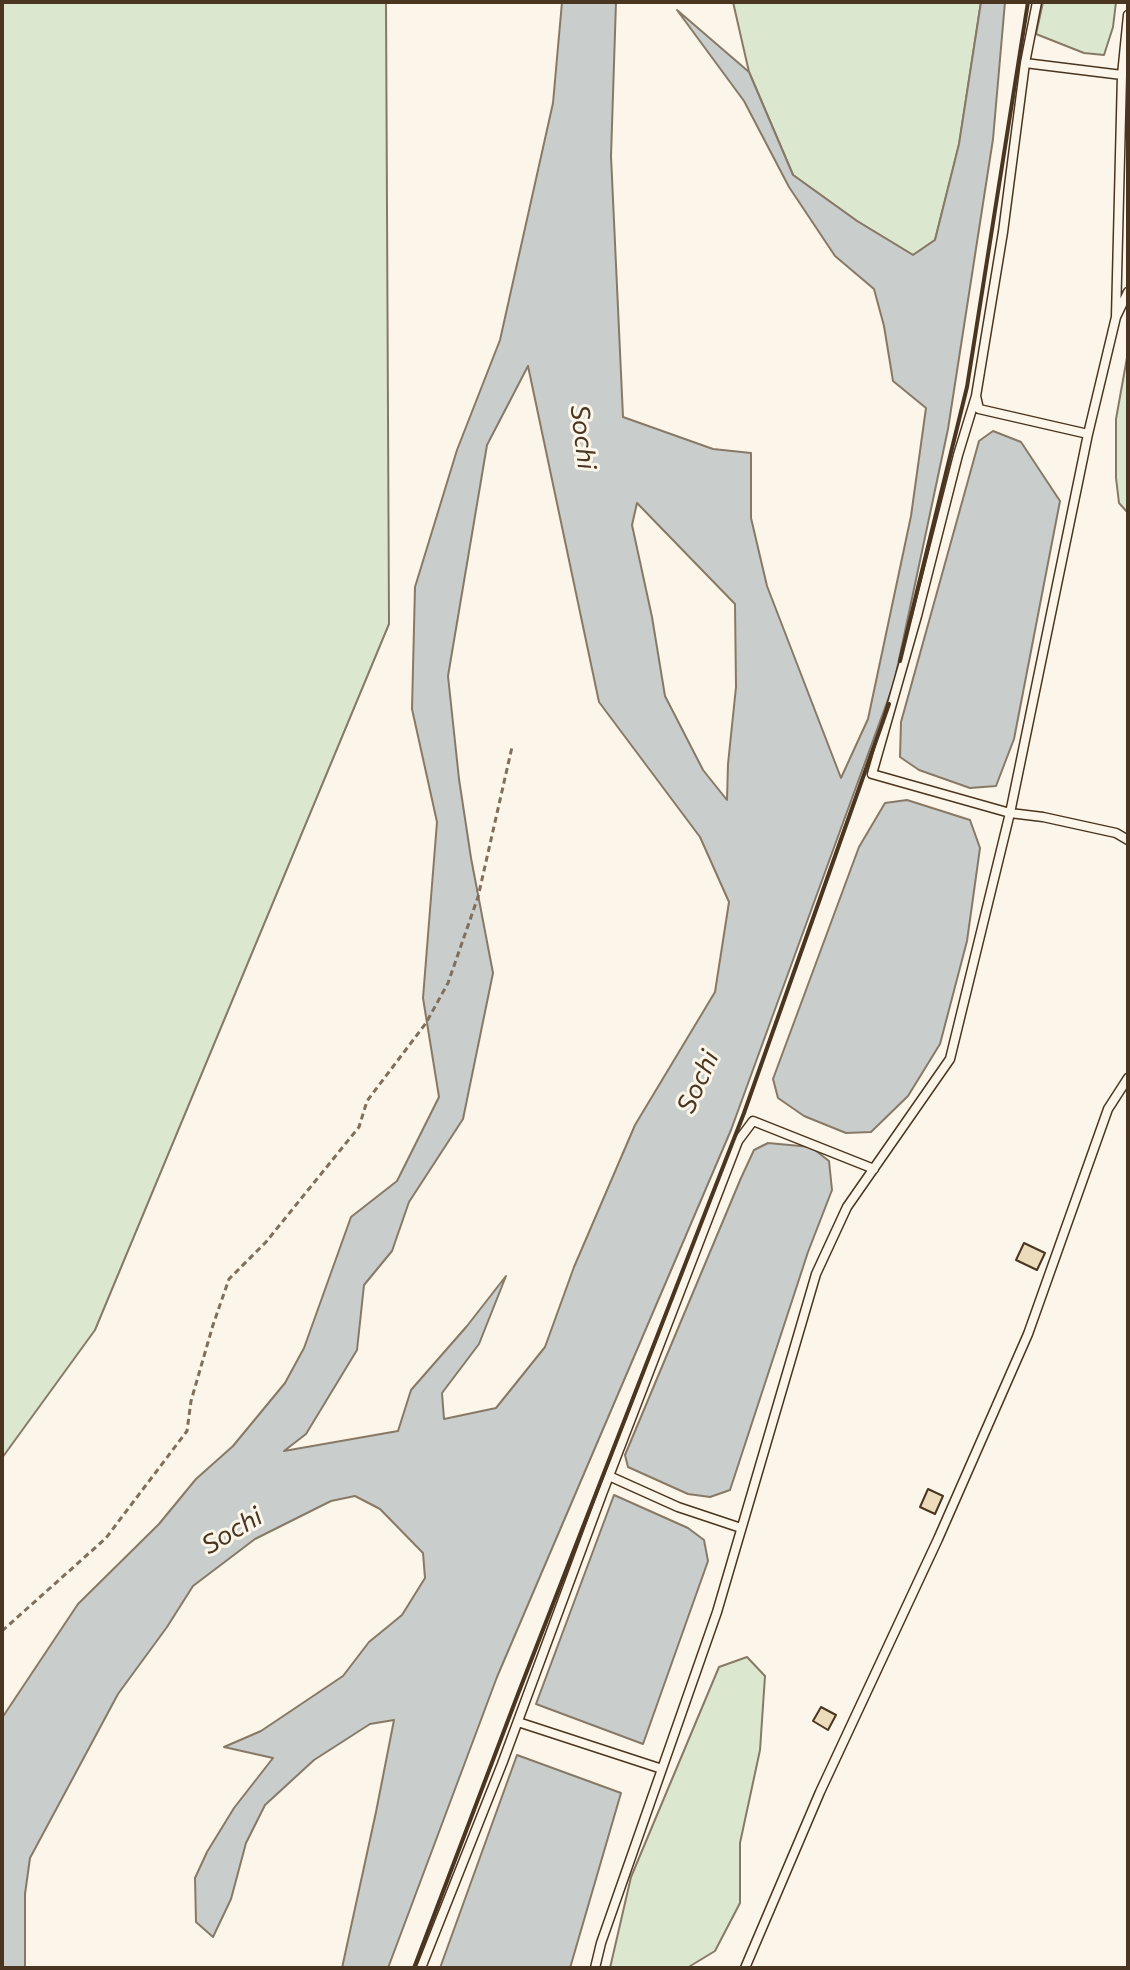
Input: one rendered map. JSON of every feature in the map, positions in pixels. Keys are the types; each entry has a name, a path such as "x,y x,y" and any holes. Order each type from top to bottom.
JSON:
{"lane":[{"path":"1037,2 1025,63 1003,232 976,396 872,774 1010,813 1116,833 1128,840"},
{"path":"595,1968 601,1943 717,1612 816,1274 847,1207 950,1059 1010,813 1088,434 1116,317 1122,75 1128,15"},
{"path":"1025,63 1122,75"},
{"path":"1116,317 1128,292"},
{"path":"976,396 979,409 1088,434"},
{"path":"745,1968 820,1792 938,1539 1028,1334 1108,1109 1128,1078"},
{"path":"421,1968 518,1722 738,1141 753,1121 874,1169"},
{"path":"609,1476 678,1507 741,1528"},
{"path":"518,1722 662,1769"}],"path":[{"path":"2,1631 106,1538 187,1431 196,1386 229,1279 266,1242 359,1127 367,1101 426,1023 448,983 478,897 512,747"}],"green space":[{"path":"2,2 386,2 389,624 95,1330 2,1458"},
{"path":"733,2 981,2 959,145 935,240 913,255 857,221 793,175 749,72"},
{"path":"1043,2 1116,2 1113,27 1104,55 1084,53 1036,34"},
{"path":"1128,352 1128,513 1119,503 1116,419"},
{"path":"747,1657 765,1676 760,1750 740,1843 740,1903 715,1951 687,1968 610,1968 631,1877 719,1667"}],"water":[{"name":"Sochi","path":"562,2 616,2 611,156 623,417 713,449 751,453 751,518 767,586 841,778 868,719 911,516 926,408 893,381 874,289 835,256 789,187 744,101 677,10 749,72 793,175 857,221 913,255 935,240 959,144 981,2 1005,2 993,139 948,429 894,683 731,1130 497,1677 388,1968 342,1968 394,1720 370,1724 314,1760 265,1805 246,1843 231,1899 213,1937 196,1922 195,1878 207,1852 234,1808 273,1758 224,1747 261,1731 343,1676 369,1642 402,1615 425,1578 423,1553 380,1509 355,1496 331,1501 255,1539 193,1586 118,1694 30,1858 25,1894 25,1968 2,1968 2,1718 78,1604 159,1524 196,1479 233,1446 285,1383 304,1348 351,1217 397,1181 439,1097 423,998 437,822 412,709 415,587 457,450 500,340 553,103","holes":["528,366 599,702 700,837 729,902 715,992 635,1125 574,1267 545,1347 496,1408 444,1419 442,1393 479,1344 506,1276 411,1390 398,1431 284,1451 306,1434 357,1350 364,1285 392,1251 409,1202 463,1119 493,973 459,779 448,676 487,445","637,503 735,604 736,687 727,800 703,770 665,696 632,525"]},
{"path":"993,431 1021,442 1060,501 1014,739 996,786 970,788 919,770 900,757 901,722 979,441"},
{"path":"907,800 970,820 980,848 967,941 940,1044 908,1096 871,1132 846,1133 804,1116 778,1098 773,1079 859,847 885,803"},
{"path":"768,1143 811,1147 829,1161 832,1190 808,1252 730,1490 710,1497 688,1494 628,1467 625,1455 741,1178 754,1150"},
{"path":"614,1495 688,1528 704,1540 708,1561 643,1744 536,1704"},
{"path":"517,1755 621,1793 570,1968 440,1968"}],"building":[{"path":"1024,1243 1045,1253 1037,1270 1016,1260"},
{"path":"928,1489 943,1496 935,1514 920,1507"},
{"path":"821,1707 836,1715 828,1730 813,1721"}],"wall":[{"path":"900,661 967,387 1028,2"},
{"path":"414,1968 744,1113 889,704"}]}
